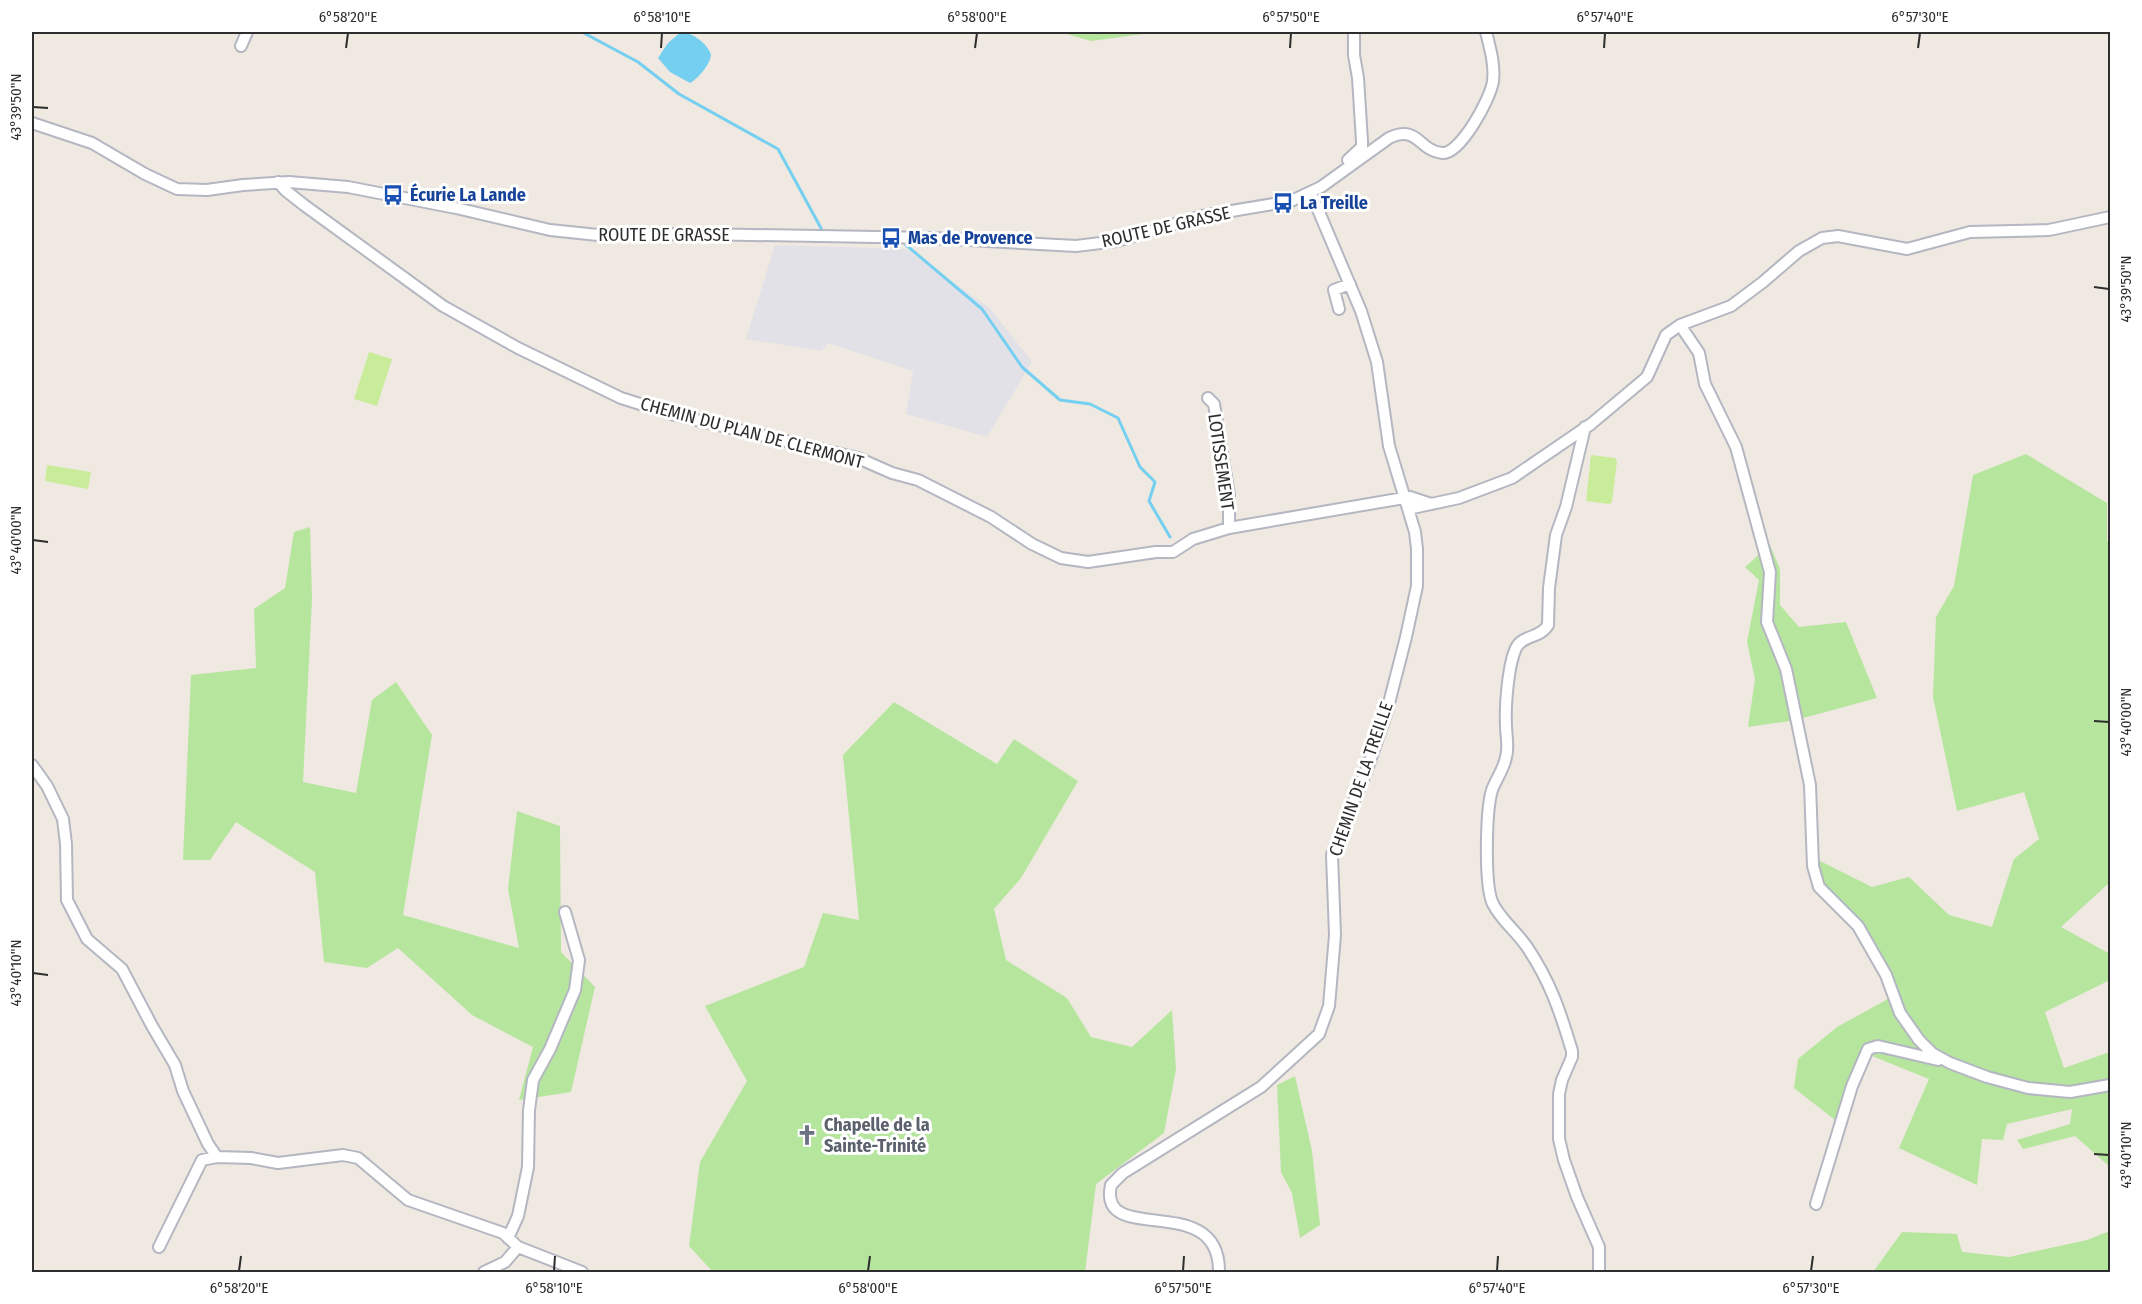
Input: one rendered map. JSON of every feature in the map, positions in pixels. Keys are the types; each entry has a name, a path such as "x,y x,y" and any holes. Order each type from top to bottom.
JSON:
{"street":[{"path":"241,46 247,32"},
{"path":"1341,173 1346,162 1362,147 1354,32"},
{"name":"ROUTE DE GRASSE","path":"32,123 92,143 156,180 177,189 207,190 278,182 304,182 393,195 574,234 933,238 1076,246 1117,241 1202,216 1282,203 1311,193 1380,144 1401,134 1412,135 1438,152 1453,150 1485,105 1492,87 1494,68 1486,32"},
{"name":"CHEMIN DU PLAN DE CLERMONT","path":"278,182 304,205 443,306 518,348 621,398 675,415 858,458 892,473 918,480 991,517 1032,544 1061,558 1088,562 1156,552 1173,552 1193,539 1229,528 1404,498"},
{"path":"304,182 304,205"},
{"name":"CHEMIN DE LA TREILLE","path":"1219,1272 1215,1248 1202,1232 1184,1225 1126,1216 1116,1211 1109,1201 1111,1185 1123,1173 1261,1087 1313,1040 1323,1027 1329,1006 1335,935 1332,855 1369,764 1387,711 1417,586 1417,549 1414,532 1389,446 1377,362 1361,311 1311,193"},
{"path":"1408,509 1459,498 1512,478 1585,427 1647,377 1666,335 1680,325 1731,306 1799,251 1822,238 1838,236 1906,249 1970,232 2049,230 2110,217"},
{"path":"1339,309 1334,290 1350,284"},
{"path":"1680,325 1699,353 1705,384 1736,447 1770,572 1767,622 1786,669 1808,775 1813,866 1818,887 1858,926 1886,975 1900,1013 1919,1040 1932,1053 1950,1064"},
{"name":"LOTISSEMENT","path":"1209,398 1214,404 1229,495 1229,528"},
{"path":"1585,427 1566,507 1556,535 1549,588 1548,625 1540,633 1523,639 1516,646 1513,658 1506,700 1507,756 1492,791 1488,844 1489,880 1493,904 1526,945 1545,976 1554,995 1572,1051 1559,1094 1559,1139 1577,1197 1599,1247 1599,1272"},
{"path":"1404,498 1410,497 1427,505"},
{"path":"1414,532 1427,505"},
{"path":"32,765 47,786 63,819 67,900 87,939 122,969 175,1065 183,1091 208,1144 217,1157"},
{"path":"508,1238 518,1216 528,1167 529,1110 534,1080 576,990 579,960 565,912"},
{"path":"1816,1204 1852,1086 1868,1049 1878,1046 1950,1064 2028,1088 2070,1092 2110,1085"},
{"path":"159,1247 202,1160 217,1157 251,1158 278,1163 343,1155 358,1158 408,1200 503,1233 518,1247 582,1272"},
{"path":"484,1272 505,1262 518,1247"}],"shaded area":[{"path":"775,245 906,249 991,309 1032,362 987,437 906,414 913,371 828,343 821,351 746,339"}],"green space":[{"path":"1060,32 1158,32 1091,41"},
{"path":"369,352 392,359 377,406 354,399"},
{"path":"2026,454 2107,503 2107,541 2110,545 2110,882 2061,927 2110,954 2110,980 2045,1012 2064,1068 2110,1052 2110,1167 2075,1136 2023,1149 2017,1140 2070,1124 2072,1109 2007,1124 2003,1140 1982,1139 1977,1185 1899,1148 1929,1079 1872,1056 1839,1123 1794,1088 1798,1059 1837,1027 1897,994 1867,932 1819,879 1814,858 1872,887 1909,877 1949,915 1992,927 2014,859 2039,839 2024,792 1957,811 1933,697 1936,617 1954,586 1973,475"},
{"path":"1591,455 1615,458 1617,461 1612,502 1609,504 1586,501"},
{"path":"47,465 91,472 88,489 45,481"},
{"path":"310,527 312,599 303,782 356,793 372,700 396,682 432,735 403,915 519,948 508,889 517,811 560,826 561,952 595,987 571,1092 519,1100 533,1047 472,1015 398,948 367,968 324,962 315,872 236,822 210,860 183,860 191,675 256,668 254,609 285,588 294,532"},
{"path":"1770,545 1780,569 1780,605 1799,627 1846,622 1877,698 1796,720 1748,727 1755,679 1747,642 1759,580 1745,567"},
{"path":"894,702 997,764 1014,739 1078,781 1021,878 994,909 1006,960 1067,998 1091,1037 1132,1047 1172,1010 1176,1069 1164,1133 1096,1184 1085,1272 713,1272 689,1246 700,1162 747,1081 705,1006 804,967 823,913 859,920 843,755"},
{"path":"1295,1076 1312,1151 1320,1225 1300,1238 1292,1193 1281,1172 1277,1085"},
{"path":"2110,1231 2110,1272 1873,1272 1902,1232 1957,1234 1962,1252 2009,1257 2087,1240"}],"water":[{"path":"681,32 699,39 711,55 704,70 690,83 670,72 658,58 668,43"}],"waterway":[{"path":"582,32 638,62 679,94 778,149 822,230"},
{"path":"906,245 982,309 1022,367 1060,400 1090,404 1118,418 1140,467 1155,482 1149,501 1170,537"}],"place":[{"name":"Écurie La Lande","path":"393,195"},
{"name":"La Treille","path":"1283,203"},
{"name":"Mas de Provence","path":"891,238"},
{"name":"Chapelle de la Sainte-Trinité","path":"807,1135"}]}
